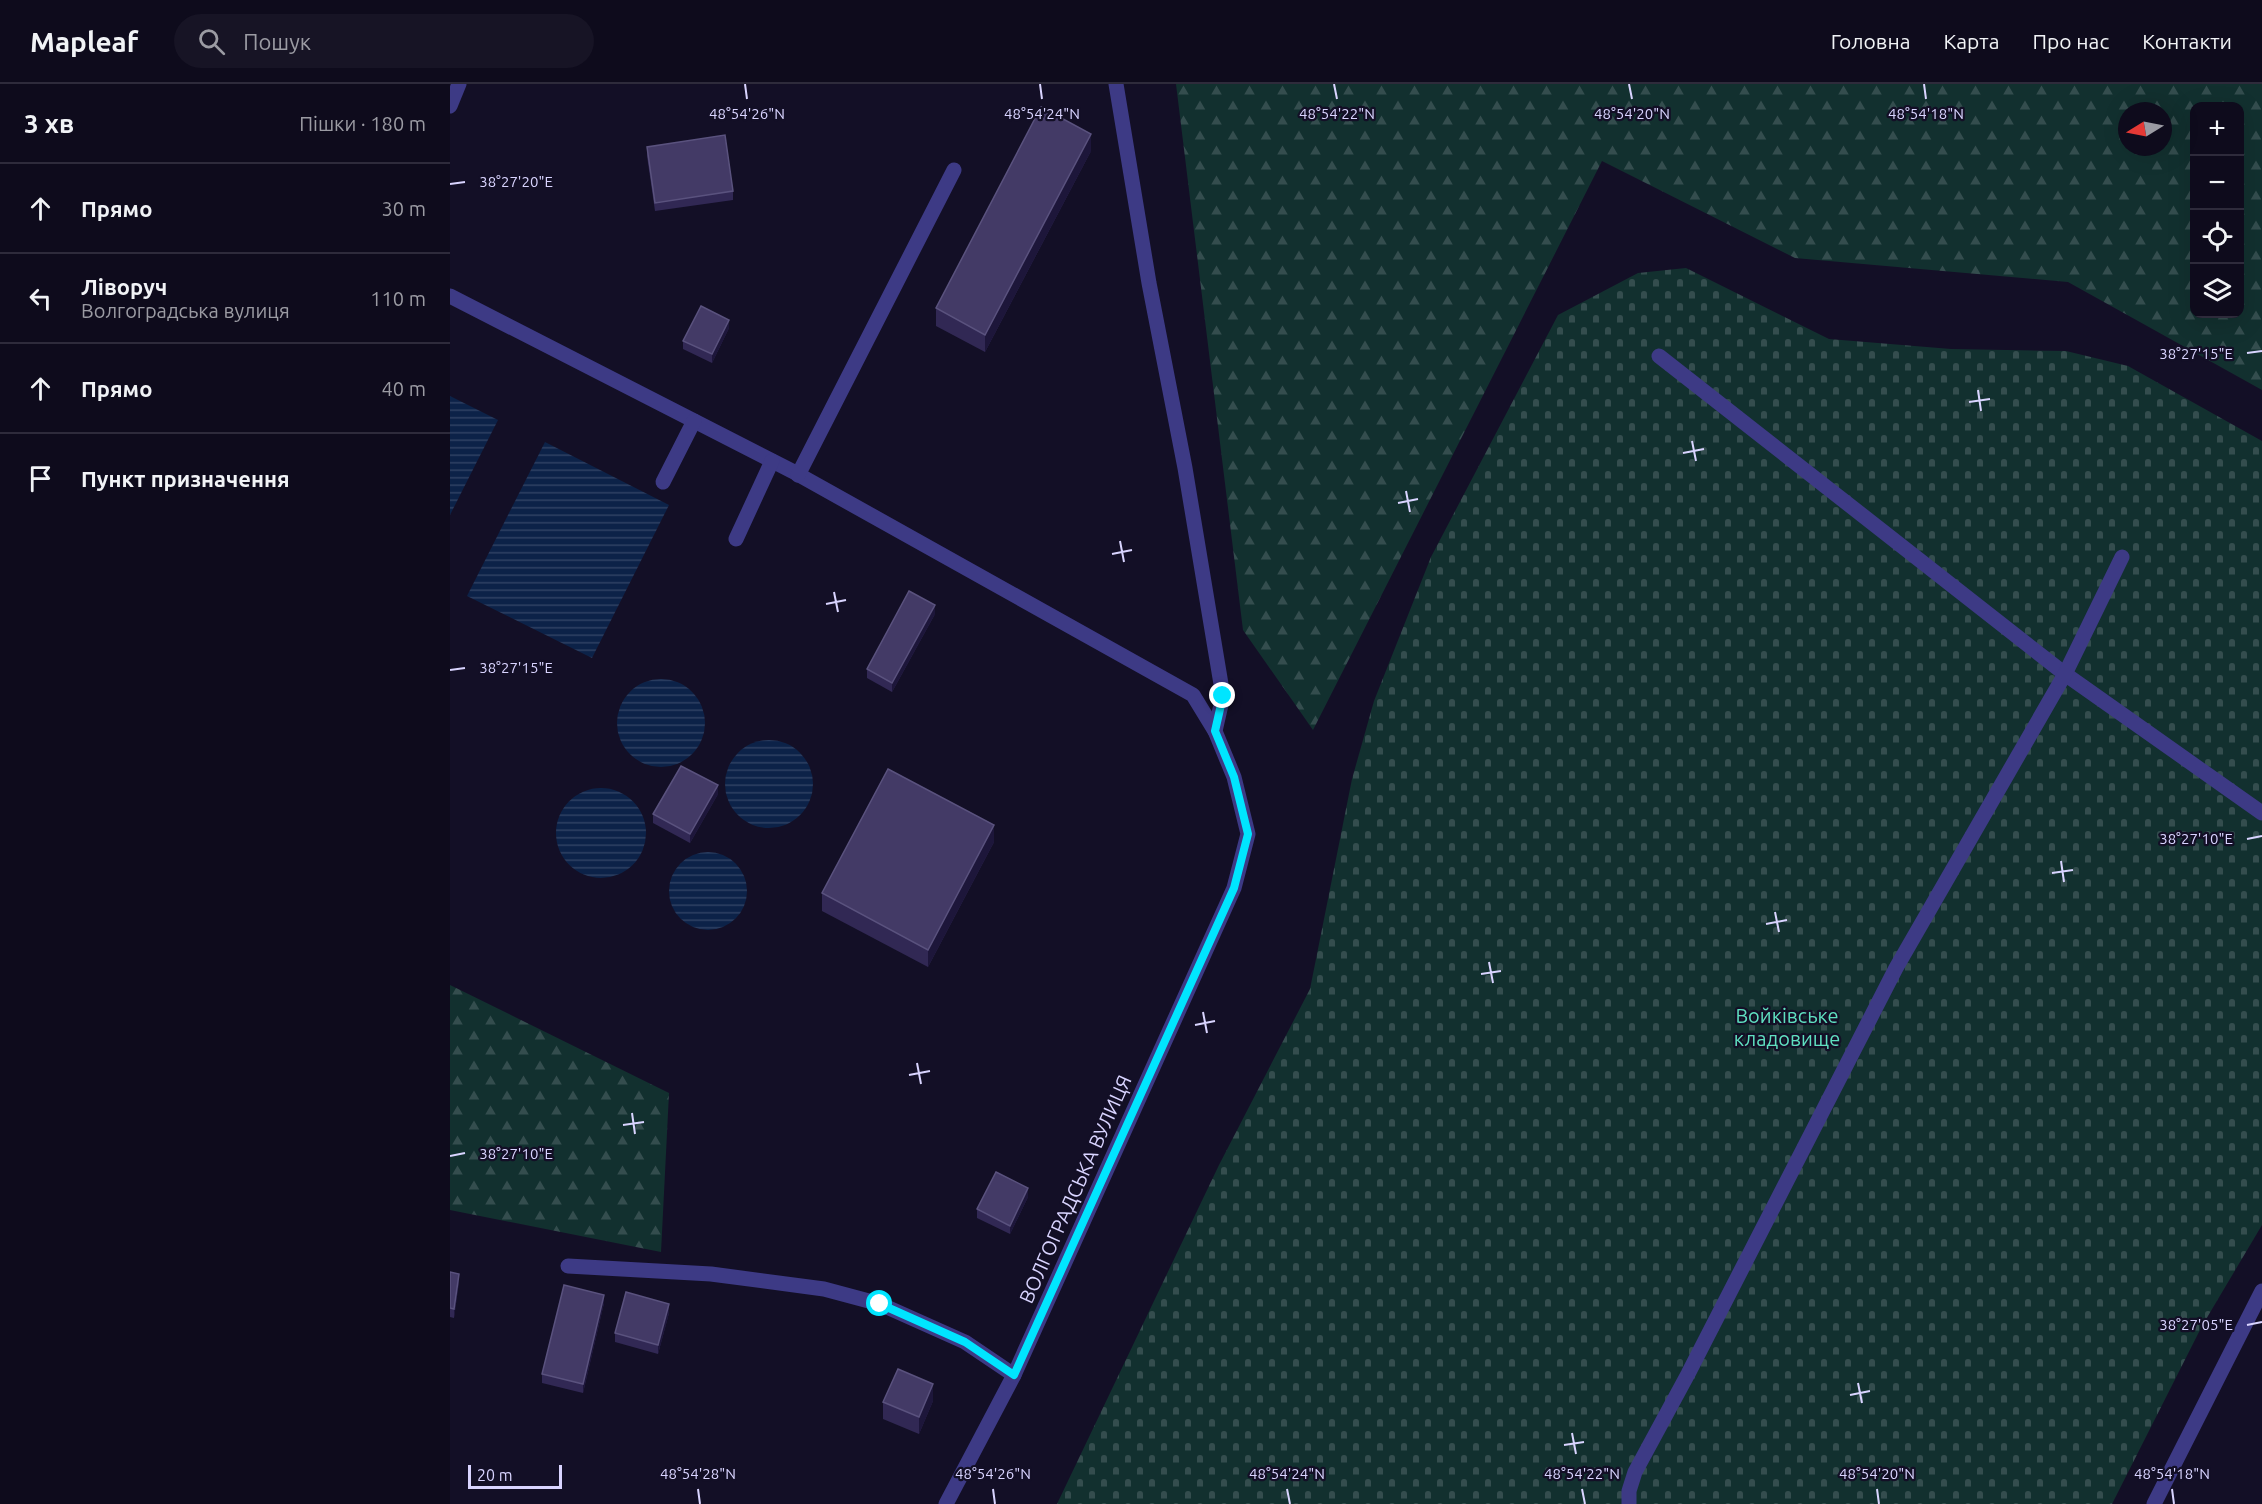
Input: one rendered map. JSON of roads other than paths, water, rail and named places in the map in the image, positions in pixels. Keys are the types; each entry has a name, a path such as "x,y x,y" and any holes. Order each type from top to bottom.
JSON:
{"street":[{"path":"450,106 459,84"},
{"path":"1116,84 1149,283 1185,468 1223,696 1215,731"},
{"path":"798,475 954,170"},
{"name":"ВОЛГОГРАДСЬКА ВУЛИЦЯ","path":"450,296 771,460 1193,695 1215,731 1234,777 1248,834 1234,888 1014,1375 946,1504"},
{"path":"1659,356 2066,674 2262,813"},
{"path":"663,482 694,421"},
{"path":"736,538 771,460"},
{"path":"1629,1504 1629,1491 1635,1472 1688,1374 1896,968 2066,674 2122,558"},
{"path":"568,1266 711,1274 824,1289 880,1304 965,1342 1014,1375"},
{"path":"2154,1504 2262,1291"}],"water":[{"path":"450,396 498,420 450,515"},
{"path":"545,442 669,505 592,658 467,596"},
{"path":"661,679 678,683 692,692 701,706 705,723 701,740 692,754 678,763 661,767 644,763 630,754 621,740 617,723 621,706 630,692 644,683"},
{"path":"769,740 786,744 800,753 809,767 813,784 809,801 800,815 786,824 769,828 752,824 738,815 729,801 725,784 729,767 738,753 752,744"},
{"path":"601,788 618,792 633,801 642,816 646,833 642,850 633,865 618,874 601,878 584,874 569,865 560,850 556,833 560,816 569,801 584,792"},
{"path":"708,852 723,855 735,864 744,876 747,891 744,906 735,918 723,927 708,930 693,927 681,918 672,906 669,891 672,876 681,864 693,855"}],"park label":[{"name":"Войківське кладовище","path":"1787,1026"}]}
